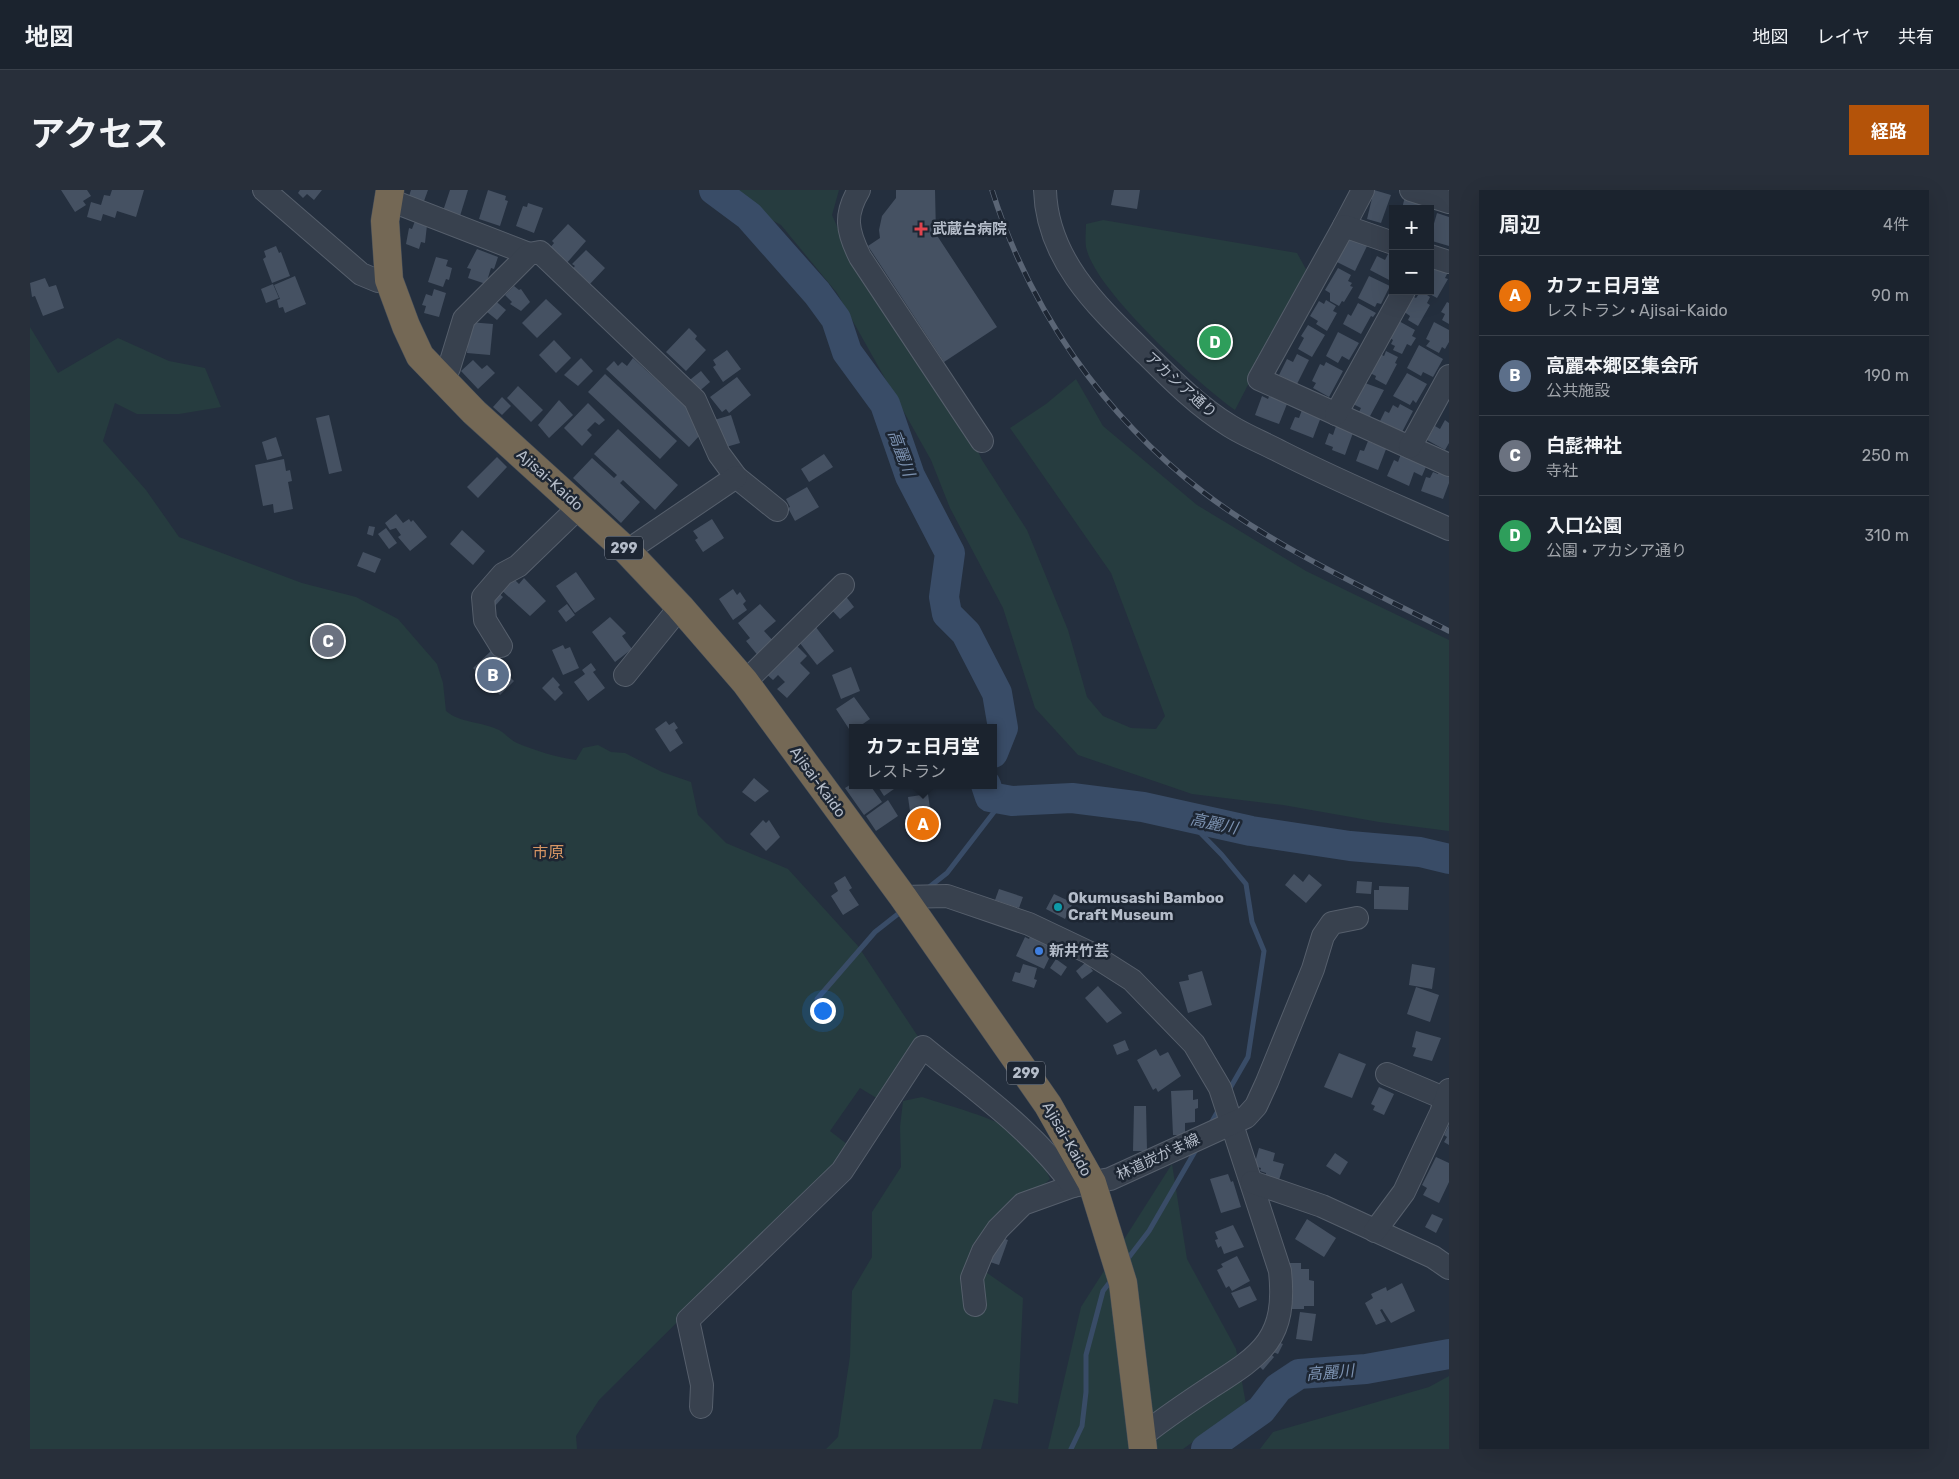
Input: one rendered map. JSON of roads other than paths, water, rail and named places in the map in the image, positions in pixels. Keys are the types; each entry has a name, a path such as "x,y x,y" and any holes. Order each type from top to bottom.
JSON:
{"highway":[{"name":"Ajisai-Kaido","path":"389,195 385,221 389,280 406,326 420,356 442,382 627,551 680,607 745,682 906,903 1048,1105 1115,1254 1123,1283 1143,1442"}],"street":[{"path":"264,190 361,274 378,281 389,280"},
{"path":"859,190 849,210 848,223 852,241 860,257 982,441"},
{"name":"アカシア通り","path":"1045,190 1048,222 1070,270 1083,290 1097,307 1209,413 1232,428 1305,464 1449,529"},
{"path":"1363,190 1259,379 1449,465"},
{"path":"1411,190 1449,202"},
{"path":"389,195 529,254 540,252 695,400 719,454 736,477 777,510"},
{"path":"1344,226 1389,242"},
{"path":"442,382 449,368 464,319 529,254"},
{"path":"1434,257 1449,262"},
{"path":"1336,414 1402,295"},
{"path":"1410,447 1449,376"},
{"path":"627,551 736,477"},
{"path":"500,646 485,620 483,597 503,574 518,566 579,506"},
{"path":"745,682 843,585"},
{"path":"625,674 680,607"},
{"path":"906,903 947,896 1029,924 1088,952 1132,980 1194,1044 1220,1088 1280,1271 1282,1295 1279,1314 1272,1332 1262,1349 1246,1365 1172,1412 1143,1442"},
{"name":"林道炭がま線","path":"974,1305 972,1278 983,1251 998,1229 1023,1204 1083,1185 1110,1179 1246,1117 1256,1106 1328,928 1340,920 1357,918"},
{"path":"701,1407 702,1384 688,1320 842,1171 923,1047 1006,1115 1061,1169 1083,1185"},
{"path":"1375,1231 1404,1192 1448,1095 1387,1074"},
{"path":"1252,1182 1322,1206 1433,1257 1449,1268"}],"waterway":[{"name":"高麗川","path":"714,190 749,216 817,293 836,319 847,352 885,404 910,476 950,553 944,597 947,614 966,633 997,693 1003,728 997,743"},
{"name":"高麗川","path":"987,789 990,797 1012,801 1072,798 1143,807 1251,831 1350,846 1420,852 1449,859"},
{"path":"928,888 947,873 1004,799"},
{"path":"1184,816 1222,855 1246,884 1252,922 1264,951 1248,1057 1229,1090"},
{"path":"817,999 875,932 903,910"},
{"path":"1210,1125 1219,1109"},
{"path":"1126,1261 1149,1231 1197,1148"},
{"path":"1071,1449 1082,1426 1086,1392 1086,1355 1103,1291 1113,1278"},
{"name":"高麗川","path":"1206,1449 1261,1410 1278,1388 1299,1374 1366,1369 1449,1354"}],"railway":[{"path":"992,190 1008,234 1027,277 1049,318 1074,357 1102,394 1133,429 1167,462 1231,512 1291,550 1449,631"}],"place":[{"name":"武蔵台病院","path":"921,229"},
{"name":"入口公園","path":"1215,342"},
{"name":"白髭神社","path":"328,641"},
{"name":"高麗本郷区集会所","path":"493,675"},
{"name":"カフェ日月堂","path":"923,824"},
{"name":"Okumusashi Bamboo Craft Museum","path":"1058,907"},
{"name":"新井竹芸","path":"1039,951"}],"district":[{"name":"市原","path":"548,852"}]}
